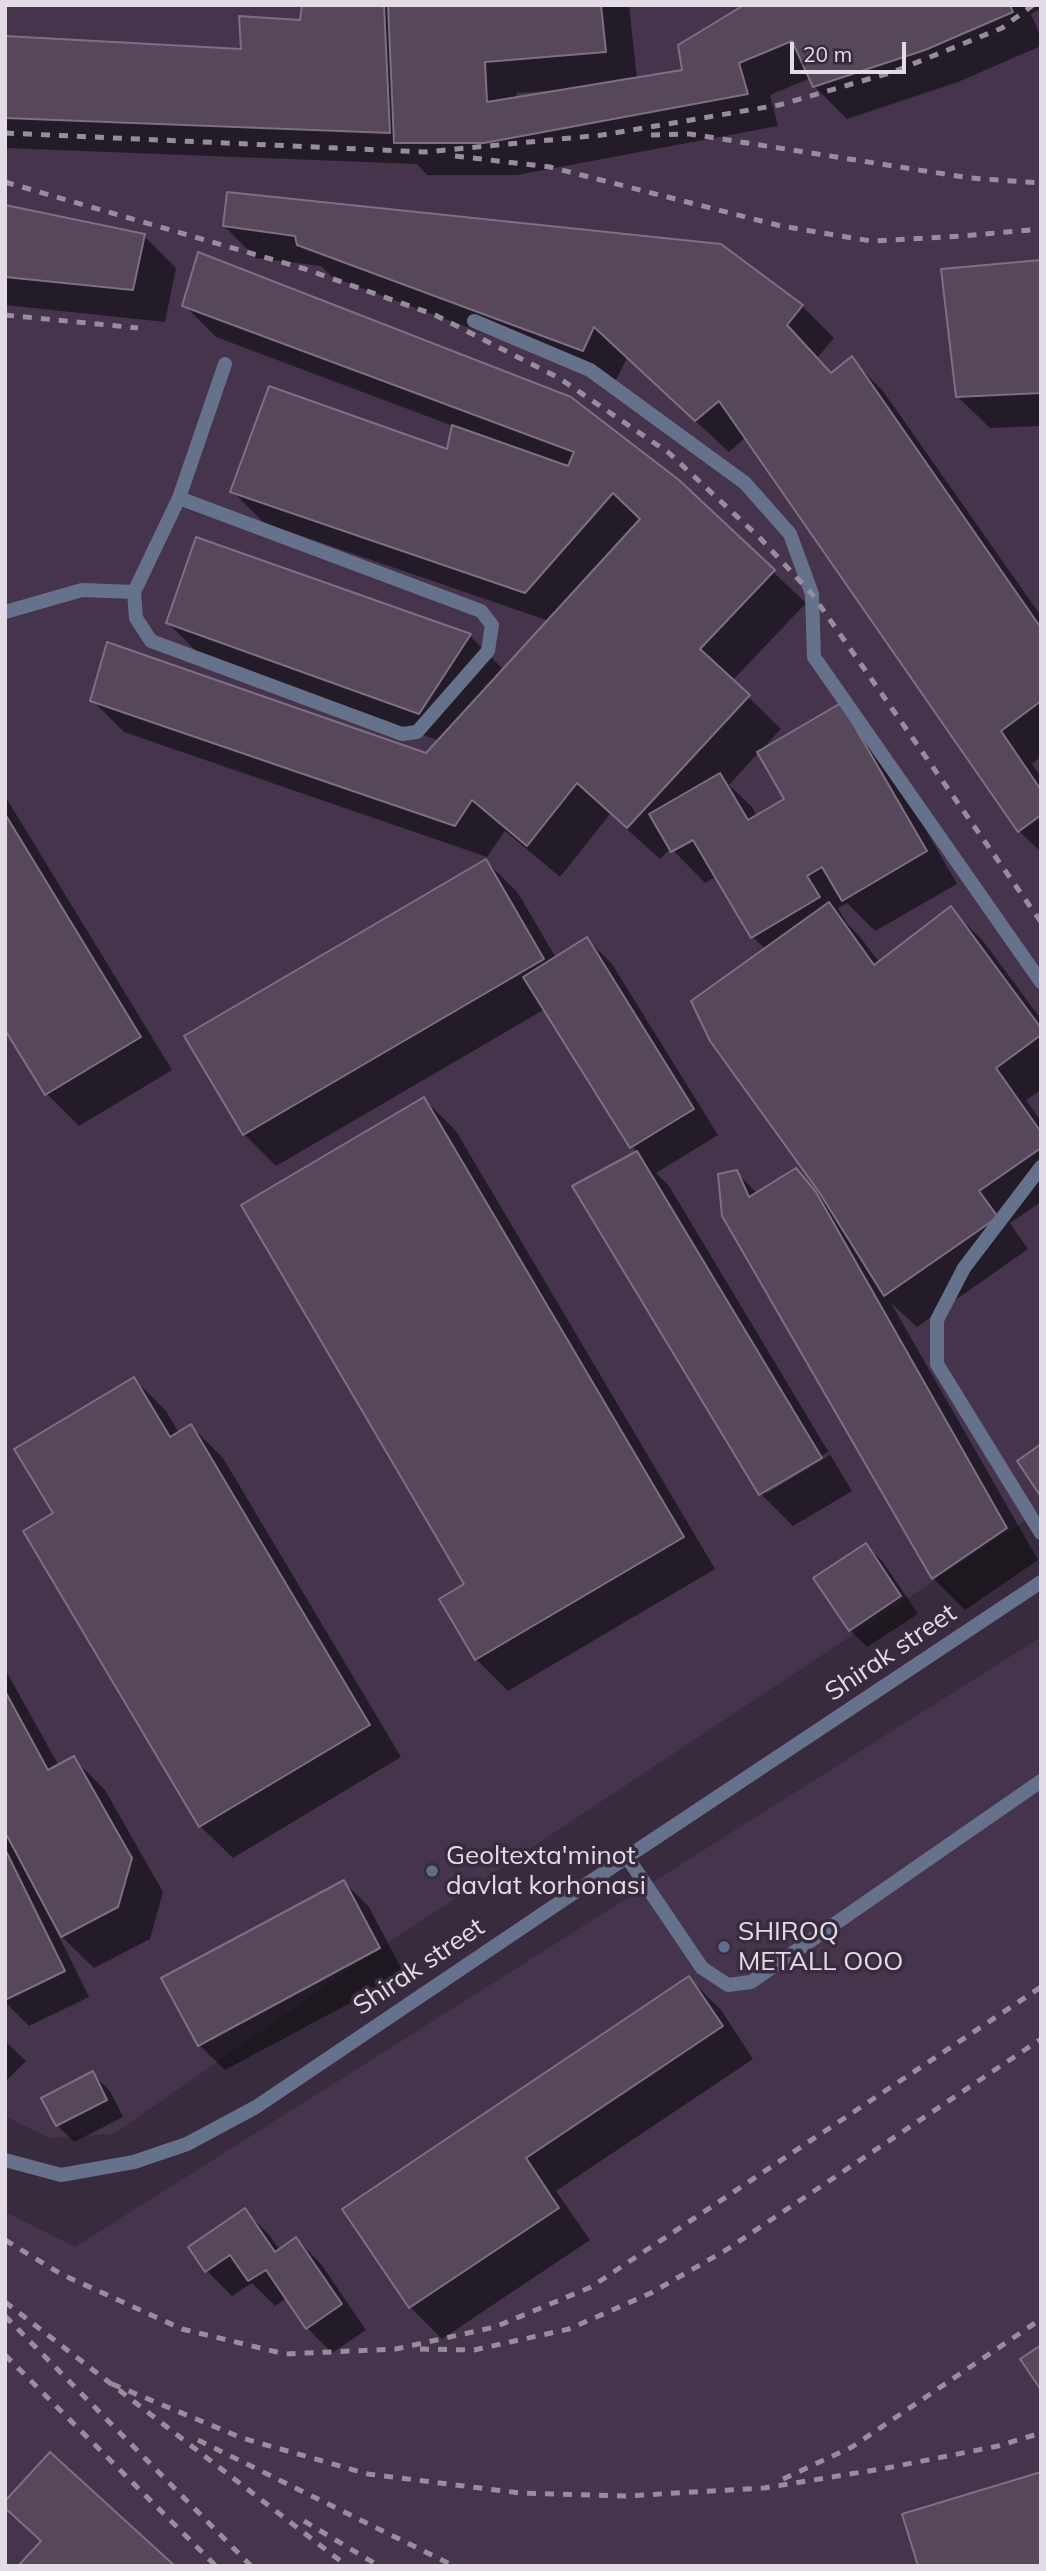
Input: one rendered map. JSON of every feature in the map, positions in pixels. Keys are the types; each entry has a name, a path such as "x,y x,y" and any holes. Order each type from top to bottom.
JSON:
{"street":[{"path":"474,321 590,370 745,483 790,534 812,594 814,656 1041,982"},
{"path":"179,498 481,611 492,625 488,651 417,732 402,734 150,641 136,618 134,592 179,498 225,364"},
{"path":"5,612 82,590 134,592"},
{"path":"1041,1167 964,1268 937,1320 937,1364 1041,1533"},
{"name":"Shirak street","path":"5,2160 61,2175 134,2162 187,2144 256,2107 1041,1582"},
{"path":"627,1857 702,1968 728,1985 751,1982 1041,1781"}],"shaded area":[{"path":"5,5 1041,5 1041,1510 380,1948 114,2134 50,2138 5,2116"},
{"path":"1041,1637 1041,2566 5,2566 5,2212 75,2247"}],"building":[{"path":"302,5 384,5 390,133 5,118 5,36 241,49 239,16 300,20"},
{"path":"388,5 601,5 606,52 485,62 487,102 682,70 678,45 744,5 1010,5 1013,12 925,50 813,87 792,41 739,63 748,94 484,143 394,143"},
{"path":"227,192 721,244 803,305 787,325 831,373 852,356 1041,628 1041,701 1001,731 1041,790 1041,815 1018,832 719,401 695,421 594,327 583,351 297,245 295,236 223,226"},
{"path":"5,205 145,234 133,290 5,277"},
{"path":"198,252 571,397 679,480 775,570 700,649 750,695 627,828 577,783 527,846 472,800 455,826 90,701 107,642 426,753 640,519 613,493 525,593 230,492 269,386 447,449 452,425 568,466 574,452 182,306"},
{"path":"1041,260 1041,393 956,397 941,269"},
{"path":"196,537 471,634 419,714 166,623"},
{"path":"841,703 927,851 842,901 822,867 807,876 820,897 751,938 693,840 671,852 649,814 720,773 748,820 784,799 757,752"},
{"path":"5,814 141,1037 45,1095 5,1030"},
{"path":"486,859 544,959 243,1135 184,1036"},
{"path":"829,902 874,965 951,906 1041,1028 1041,1035 996,1068 1041,1132 1041,1148 979,1191 998,1217 884,1296 819,1192 710,1041 691,1001"},
{"path":"587,937 694,1109 630,1148 523,977"},
{"path":"424,1097 684,1537 475,1660 439,1599 464,1584 241,1205"},
{"path":"637,1151 822,1458 759,1495 572,1186"},
{"path":"796,1168 816,1192 1007,1528 932,1579 722,1216 718,1174 737,1170 749,1197"},
{"path":"134,1377 170,1437 191,1424 370,1725 199,1827 23,1531 53,1513 14,1449"},
{"path":"1041,1444 1041,1497 1017,1461"},
{"path":"866,1543 901,1596 849,1631 813,1578"},
{"path":"5,1691 48,1770 74,1756 132,1858 118,1907 61,1937 5,1832"},
{"path":"5,1849 65,1971 5,2000"},
{"path":"344,1880 380,1948 198,2046 161,1978"},
{"path":"689,1976 723,2026 526,2158 559,2208 409,2308 342,2209"},
{"path":"93,2071 107,2100 56,2126 41,2098"},
{"path":"245,2208 275,2252 296,2237 342,2304 306,2329 266,2270 248,2281 230,2255 205,2272 188,2247"},
{"path":"1041,2345 1041,2390 1020,2359"},
{"path":"50,2452 175,2566 18,2566 41,2541 5,2508 5,2501"},
{"path":"1041,2472 1041,2566 918,2566 902,2514"}],"railway":[{"path":"5,133 425,152 602,135 779,105 893,72 1002,28 1033,5"},
{"path":"651,135 690,134 970,178 1041,183"},
{"path":"455,156 550,167 781,226 871,241 1041,229"},
{"path":"5,182 305,269 435,315 559,378 669,453 760,538 812,594 1041,922"},
{"path":"5,315 138,328"},
{"path":"5,2240 61,2274 182,2329 285,2354 396,2349 495,2327 591,2287 1041,1987"},
{"path":"420,2349 474,2350 569,2329 651,2293 726,2250 1041,2039"},
{"path":"5,2302 347,2566"},
{"path":"5,2316 251,2566"},
{"path":"783,2479 852,2447 1041,2319"},
{"path":"5,2355 216,2566"},
{"path":"112,2384 242,2438 368,2474 520,2493 625,2496 764,2488 998,2446 1041,2433"},
{"path":"198,2440 454,2566"},
{"path":"304,2521 379,2566"}],"place":[{"name":"Geoltexta'minot davlat korhonasi","path":"432,1871"},
{"name":"SHIROQ METALL ООО","path":"724,1947"}]}
